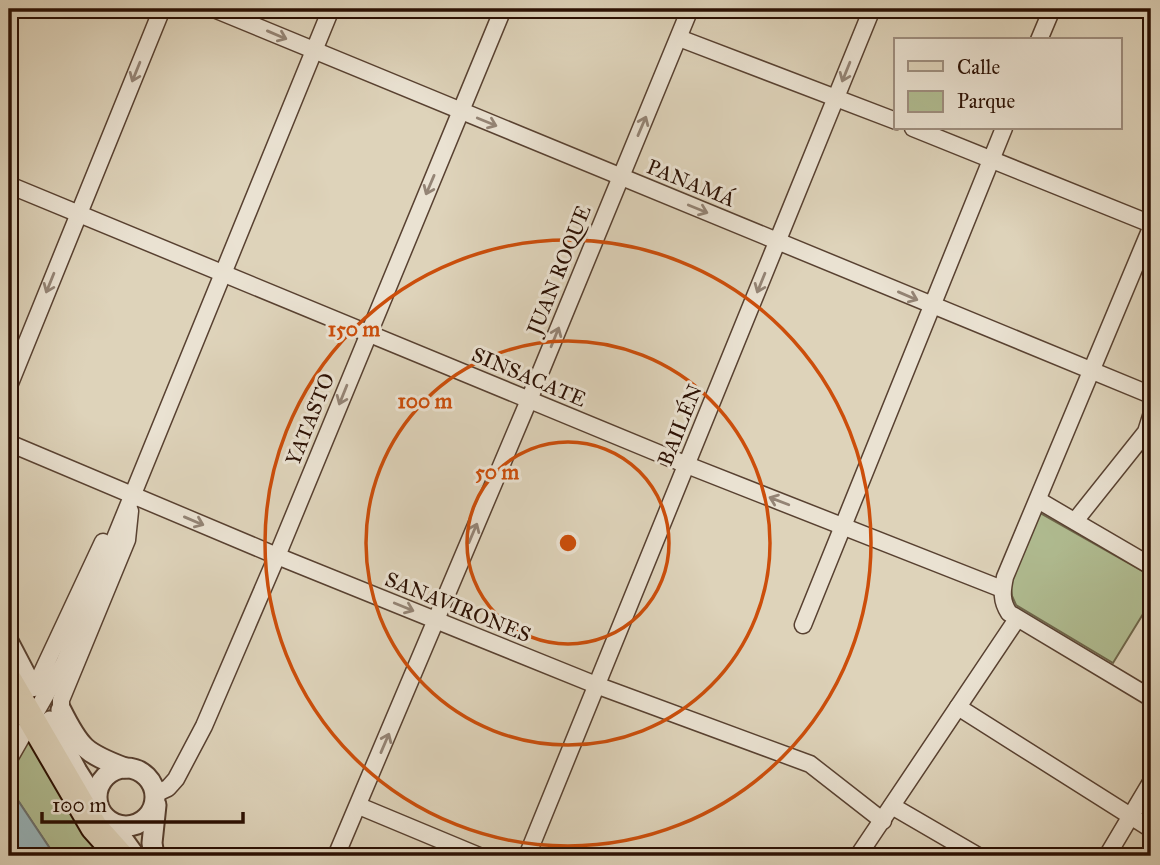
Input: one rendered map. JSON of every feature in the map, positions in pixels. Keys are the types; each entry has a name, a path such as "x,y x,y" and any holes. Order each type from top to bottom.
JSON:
{"main road":[{"path":"21,684 42,720 94,827 120,856"}],"street":[{"path":"9,386 162,9"},
{"name":"PANAMÁ","path":"214,9 1151,396"},
{"path":"42,720 131,495 331,9"},
{"name":"YATASTO","path":"155,798 176,779 189,755 277,556 503,9"},
{"name":"JUAN ROQUE","path":"336,856 529,400 690,9"},
{"name":"BAILÉN","path":"527,856 872,9"},
{"path":"1040,38 1052,9"},
{"path":"679,38 894,120"},
{"path":"918,130 1151,226 1002,589 1005,607 1017,619 1151,698"},
{"path":"803,625 1003,130"},
{"name":"SINSACATE","path":"9,185 687,465 1002,589"},
{"path":"1075,521 1149,434 1151,416"},
{"name":"SANAVIRONES","path":"9,443 277,556 596,685 810,764 883,821"},
{"path":"9,643 21,684 38,681 112,522 131,495"},
{"path":"9,759 61,700 127,540 131,495"},
{"path":"1038,500 1151,566"},
{"path":"858,856 1017,619"},
{"path":"958,707 1151,829"},
{"path":"42,720 77,741 100,759 142,773 153,786 156,814 152,844 154,856"},
{"path":"42,720 135,856"},
{"path":"96,801 101,782 116,770 125,768"},
{"path":"1107,856 1151,782"},
{"path":"112,824 131,826 139,823 152,811 155,798"},
{"path":"359,806 479,856"},
{"path":"892,806 978,856"}],"green space":[{"path":"1040,513 1151,576 1151,601 1113,663 1016,605 1010,582"},
{"path":"9,682 120,856 55,856 9,787"}],"water":[{"path":"9,787 55,856 9,856"}]}
